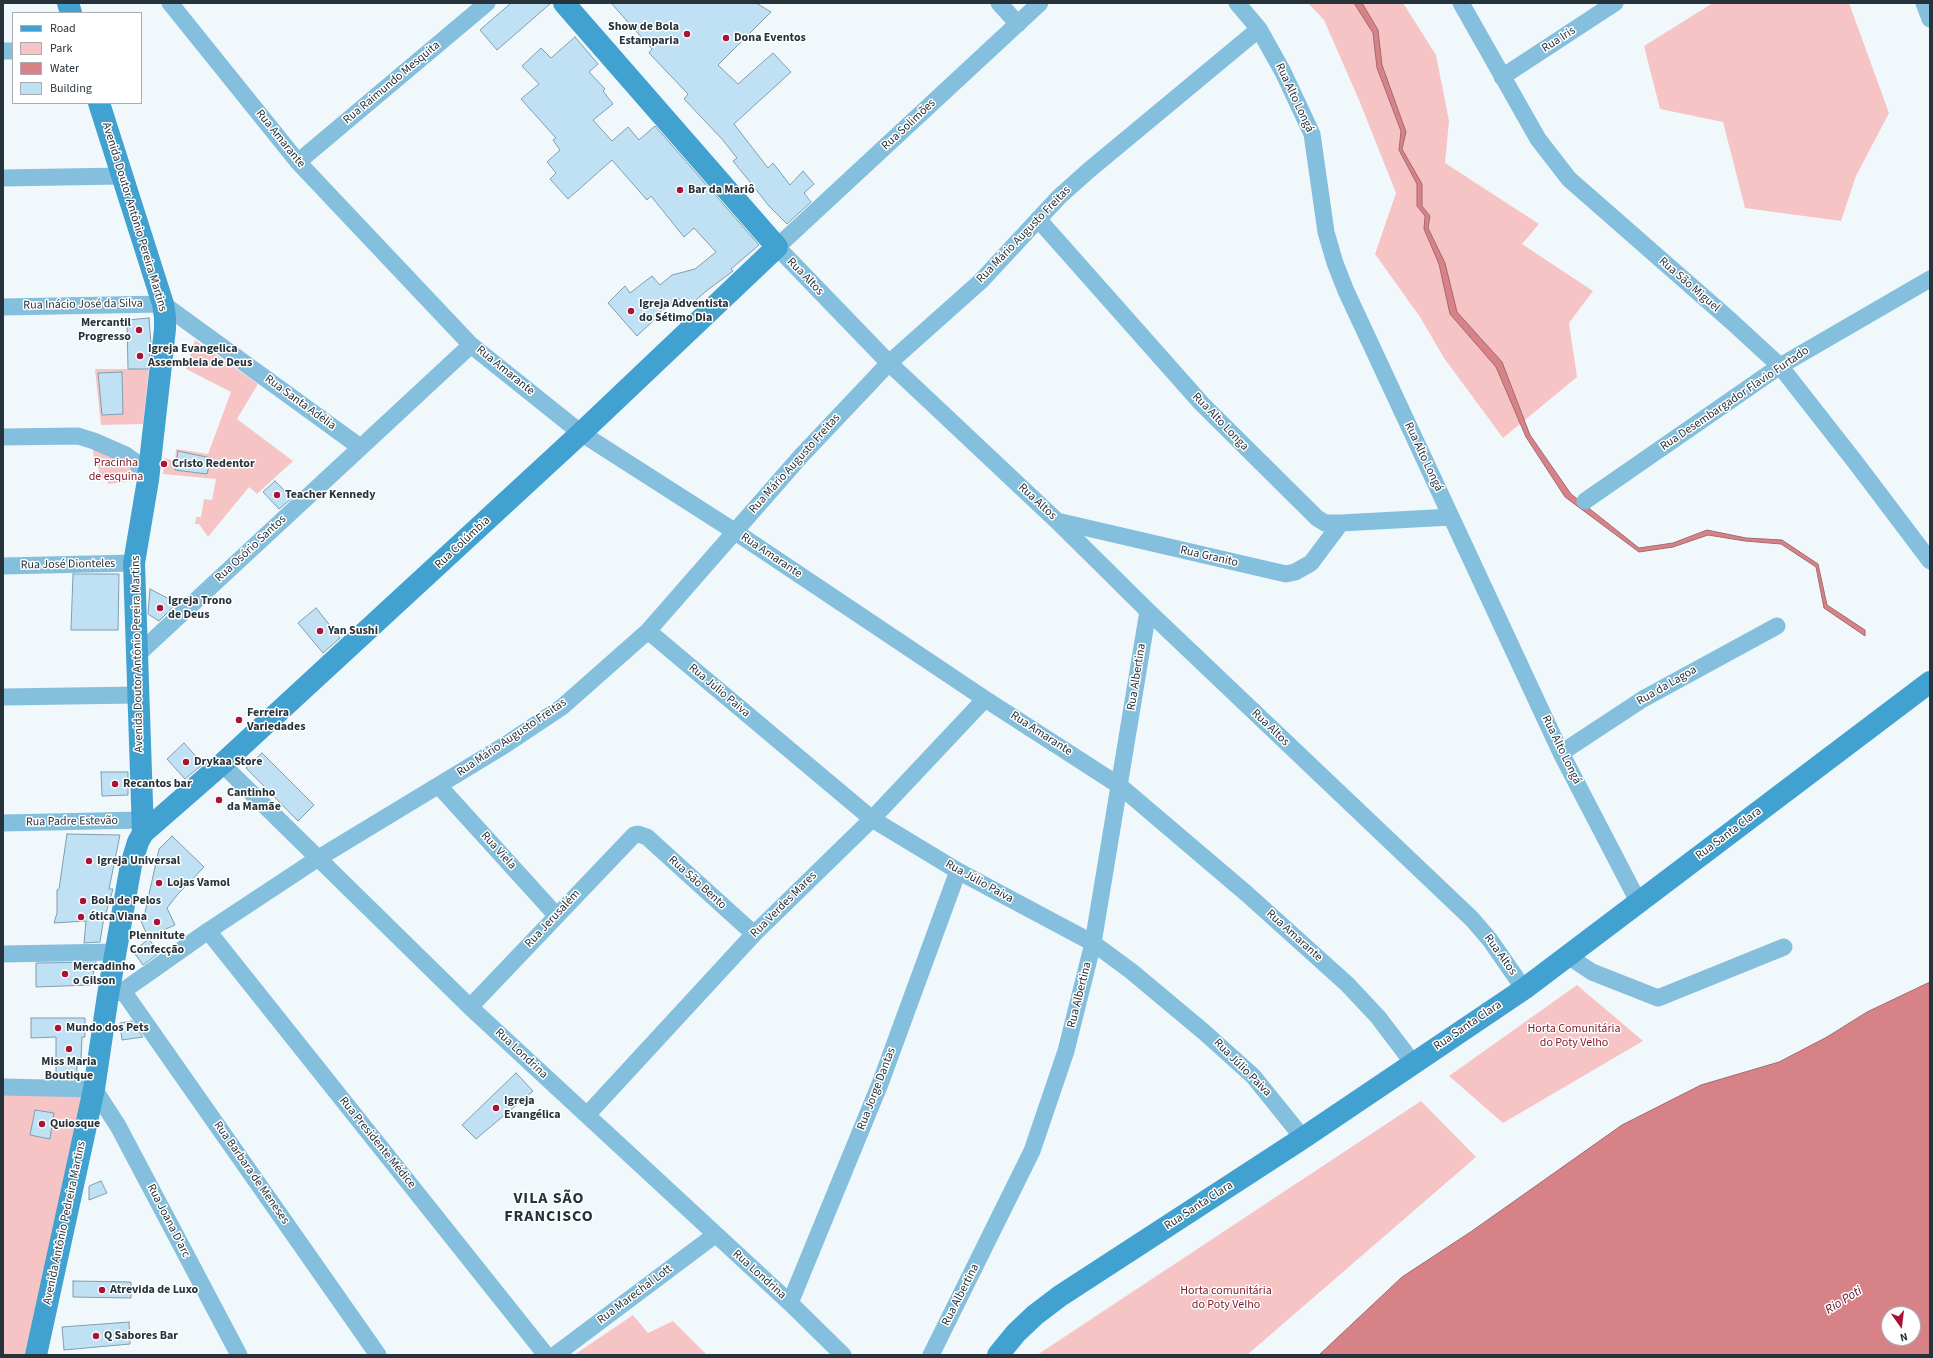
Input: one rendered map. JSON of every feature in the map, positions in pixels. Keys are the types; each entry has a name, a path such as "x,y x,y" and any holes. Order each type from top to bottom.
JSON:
{"street":[{"name":"Rua Amarante","path":"170,3 298,162 472,345 581,433 734,531 985,699 1120,786 1247,894 1347,984 1378,1017 1413,1063"},
{"name":"Rua Raimundo Mesquita","path":"298,162 487,3"},
{"name":"Rua Altos","path":"564,3 777,248 889,363 1057,521 1148,611 1472,919 1490,940 1524,988"},
{"path":"999,3 1018,24"},
{"name":"Rua Solimões","path":"777,248 1040,3"},
{"name":"Rua Alto Longá","path":"1238,3 1258,29 1283,72 1312,134 1326,232 1335,263 1356,313 1561,753 1639,903"},
{"name":"Rua São Miguel","path":"1462,3 1538,139 1569,179 1637,241 1731,321 1780,366 1930,561"},
{"name":"Rua Iris","path":"1502,77 1615,3"},
{"path":"1924,3 1930,19"},
{"name":"Rua Mário Augusto Freitas","path":"116,993 317,859 440,786 562,707 648,631 801,456 889,363 981,281 1038,220 1088,171 1258,29"},
{"name":"Avenida Doutor Antônio Pereira Martins","path":"99,104 163,304 165,329 148,480 134,563 142,827"},
{"path":"3,178 122,176"},
{"name":"Rua Alto Longa","path":"1038,220 1202,404 1317,518 1325,523 1341,523 1451,517"},
{"name":"Rua Colúmbia","path":"142,827 222,764 581,433 777,248"},
{"name":"Rua Desembargador Flavio Furtado","path":"1585,501 1780,366 1930,279"},
{"name":"Rua Inácio José da Silva","path":"3,307 163,304"},
{"name":"Rua Santa Adélia","path":"163,304 360,446"},
{"name":"Rua Osório Santos","path":"136,656 360,446 472,345"},
{"path":"3,438 78,436 94,441 126,455 137,463 148,480"},
{"name":"Rua Granito","path":"1057,521 1286,574 1295,572 1311,563 1341,523"},
{"name":"Rua José Dionteles","path":"3,566 134,563"},
{"name":"Rua Albertina","path":"931,1355 1032,1151 1066,1051 1094,943 1148,611"},
{"name":"Rua da Lagoa","path":"1561,753 1643,699 1777,626"},
{"name":"Rua Júlio Paiva","path":"648,631 872,819 958,871 1094,943 1198,1027 1253,1076 1303,1138"},
{"name":"Rua Santa Clara","path":"998,1355 1030,1319 1060,1296 1303,1138 1524,988 1639,903 1930,682"},
{"path":"3,697 137,695"},
{"name":"Rua Verdes Mares","path":"587,1115 754,934 872,819 985,699"},
{"name":"Rua Londrina","path":"222,764 470,1008 587,1115 714,1235 790,1303 843,1355"},
{"name":"Rua Viela","path":"440,786 556,915"},
{"name":"Rua Padre Estevão","path":"3,823 142,827"},
{"name":"Avenida Antônio Pedreira Martins","path":"36,1355 116,993 117,952 131,864 142,827"},
{"name":"Rua Jerusalém","path":"470,1008 630,837 638,834"},
{"name":"Rua São Bento","path":"638,834 647,837 754,934"},
{"name":"Rua Jorge Dantas","path":"790,1303 880,1084 958,871"},
{"name":"Rua Presidente Médice","path":"208,931 546,1355"},
{"path":"1568,956 1592,972 1658,998 1784,947"},
{"path":"3,954 117,952"},
{"name":"Rua Barbara de Meneses","path":"116,993 378,1355"},
{"path":"3,1088 94,1089"},
{"name":"Rua Joana D'arc","path":"94,1089 118,1126 239,1355"},
{"name":"Rua Marechal Lott","path":"555,1355 714,1235"}],"green space":[{"path":"1308,3 1403,3 1436,55 1449,121 1445,163 1539,224 1522,244 1593,291 1569,323 1577,377 1503,438 1444,358 1420,317 1375,254 1396,193 1359,100 1324,20"},
{"path":"1713,3 1849,3 1889,113 1856,176 1841,221 1745,208 1723,122 1660,109 1644,46"},
{"path":"195,340 258,384 237,419 293,461 257,494 249,487 208,537 199,524 195,524 196,517 201,517 204,499 212,500 216,479 163,474 164,458 175,461 176,449 208,454 231,392 186,369"},
{"path":"95,369 149,369 143,424 101,425"},
{"name":"Pracinha de esquina","path":"93,446 123,459 138,475 137,479 135,481 108,484 107,479 100,479 98,465 94,466"},
{"name":"Horta Comunitária do Poty Velho","path":"1577,985 1643,1041 1503,1123 1449,1076"},
{"path":"91,1093 40,1355 3,1355 3,1095"},
{"name":"Horta comunitária do Poty Velho","path":"1421,1101 1476,1157 1247,1355 1037,1355"},
{"path":"633,1315 648,1333 673,1321 707,1355 574,1355"}],"water":[{"path":"1354,3 1362,3 1378,30 1382,65 1406,132 1402,149 1422,184 1422,206 1430,216 1428,228 1445,263 1457,312 1502,362 1530,435 1571,494 1639,548 1673,543 1707,530 1746,538 1782,540 1818,564 1827,605 1865,630 1865,636 1824,608 1816,567 1781,544 1745,541 1708,535 1673,547 1639,552 1565,497 1526,437 1496,367 1450,314 1439,264 1424,229 1425,216 1417,206 1417,184 1399,150 1401,131 1377,68 1373,33"},
{"name":"Rio Poti","path":"1930,982 1930,1355 1319,1355 1402,1277 1472,1231 1622,1125 1701,1085 1779,1062 1827,1037 1867,1012"}],"building":[{"path":"511,3 551,3 497,50 480,30"},
{"path":"611,3 756,3 771,12 718,65 738,84 773,53 791,72 734,124 768,168 773,163 790,185 803,171 814,184 804,193 811,202 787,224 769,206 733,161 737,158 722,139 684,99 688,94 649,53 652,49"},
{"path":"575,37 598,64 589,72 605,89 603,91 613,104 593,120 612,141 628,127 639,140 655,126 759,245 731,269 733,271 687,308 678,298 652,318 654,320 637,336 608,303 625,286 630,293 652,276 660,285 672,275 695,269 716,252 694,228 684,237 651,196 647,200 612,160 568,199 550,179 556,173 547,162 560,150 553,140 556,138 521,99 539,84 522,66 541,48 551,58"},
{"path":"149,318 151,344 148,369 128,369 127,320"},
{"path":"122,372 123,414 102,415 98,373"},
{"path":"178,451 211,458 207,474 175,470"},
{"name":"Teacher Kennedy","path":"275,481 292,498 279,509 263,492"},
{"path":"73,574 119,574 118,630 71,630"},
{"name":"Igreja Trono de Deus","path":"150,589 177,603 159,621 148,614"},
{"name":"Yan Sushi","path":"316,608 340,638 323,653 298,623"},
{"name":"Drykaa Store","path":"184,743 203,764 185,779 167,759"},
{"path":"262,753 314,805 298,821 246,768"},
{"name":"Recantos bar","path":"101,772 128,772 128,795 102,796"},
{"path":"67,834 120,835 109,889 113,889 103,923 100,942 84,943 86,921 54,923 57,913 57,890 59,889"},
{"path":"172,836 204,867 178,894 167,908 175,925 148,937 140,919 144,917 159,849"},
{"path":"149,939 159,953 143,965 133,951"},
{"name":"Mercadinho o Gilson","path":"96,962 91,985 36,987 36,963"},
{"path":"31,1018 85,1018 85,1037 82,1037 81,1060 77,1060 77,1073 56,1073 56,1037 31,1038"},
{"path":"132,1021 143,1037 122,1040 120,1023"},
{"name":"Igreja Evangélica","path":"516,1073 533,1091 476,1139 462,1125"},
{"name":"Quiosque","path":"35,1110 54,1113 50,1139 30,1135"},
{"path":"101,1181 107,1193 89,1200 89,1186"},
{"name":"Atrevida de Luxo","path":"73,1281 131,1282 131,1298 73,1297"},
{"name":"Q Sabores Bar","path":"129,1322 130,1344 64,1350 62,1327"}],"place":[{"name":"Show de Bola Estamparia","path":"687,34"},
{"name":"Dona Eventos","path":"726,38"},
{"name":"Bar da Mariô","path":"680,190"},
{"name":"Igreja Adventista do Sétimo Dia","path":"631,311"},
{"name":"Mercantil Progresso","path":"139,330"},
{"name":"Igreja Evangelica Assembleia de Deus","path":"140,356"},
{"name":"Cristo Redentor","path":"164,464"},
{"name":"Teacher Kennedy","path":"277,495"},
{"name":"Igreja Trono de Deus","path":"160,608"},
{"name":"Yan Sushi","path":"320,631"},
{"name":"Ferreira Variedades","path":"239,720"},
{"name":"Drykaa Store","path":"186,762"},
{"name":"Recantos bar","path":"115,784"},
{"name":"Cantinho da Mamãe","path":"219,800"},
{"name":"Igreja Universal","path":"89,861"},
{"name":"Lojas Vamol","path":"159,883"},
{"name":"Bola de Pelos","path":"83,901"},
{"name":"ótica Viana","path":"81,917"},
{"name":"Plennitute Confecção","path":"157,922"},
{"name":"Mercadinho o Gilson","path":"65,974"},
{"name":"Mundo dos Pets","path":"58,1028"},
{"name":"Miss Maria Boutique","path":"69,1049"},
{"name":"Igreja Evangélica","path":"496,1108"},
{"name":"Quiosque","path":"42,1124"},
{"name":"Atrevida de Luxo","path":"102,1290"},
{"name":"Q Sabores Bar","path":"96,1336"}],"district":[{"name":"VILA SÃO FRANCISCO","path":"549,1208"}]}
